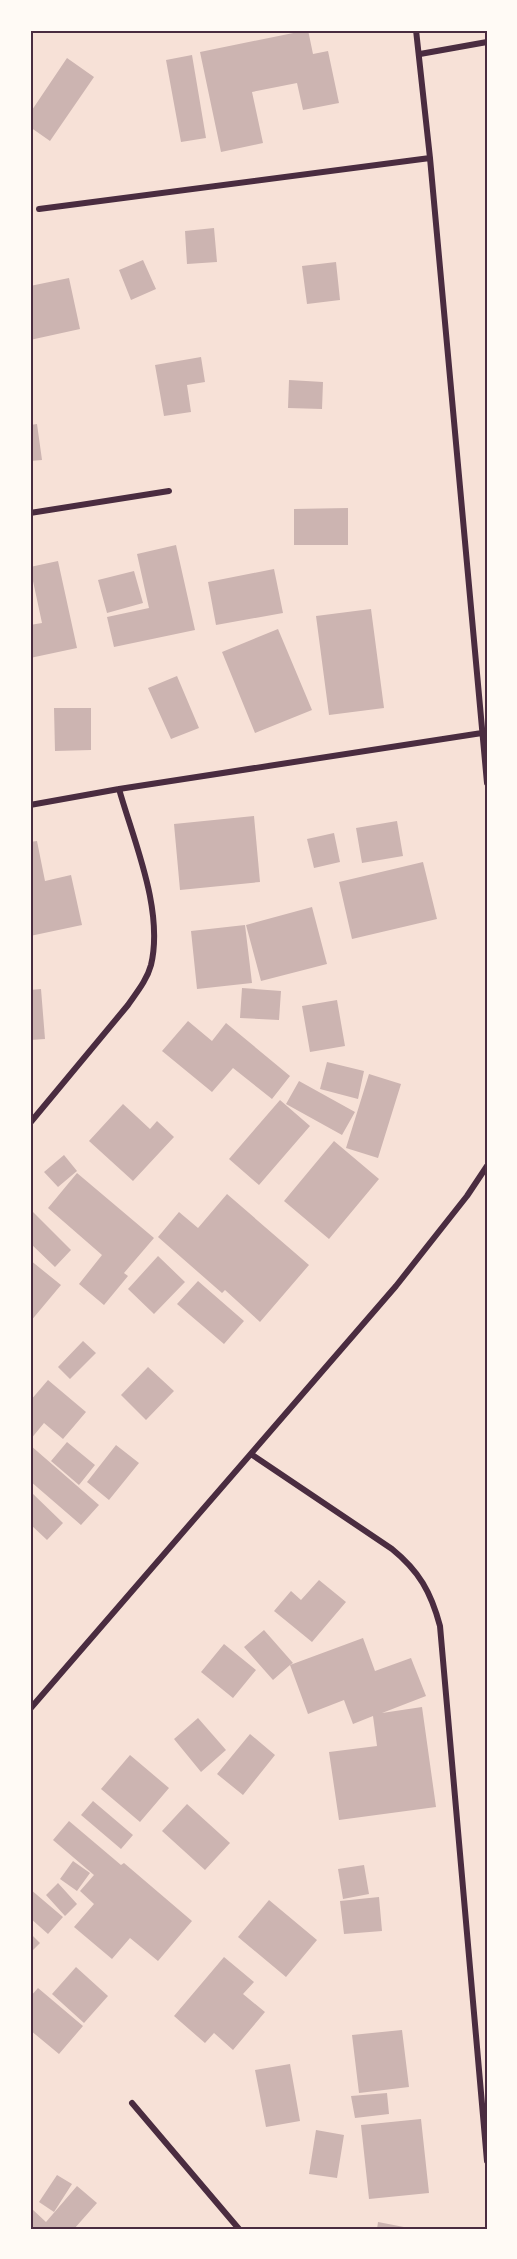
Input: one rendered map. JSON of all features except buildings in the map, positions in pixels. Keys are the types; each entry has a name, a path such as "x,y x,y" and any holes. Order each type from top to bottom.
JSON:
{"street":[{"path":"416,30 430,158 487,783"},
{"path":"420,54 487,42"},
{"path":"39,209 430,158"},
{"path":"30,513 169,491"},
{"path":"30,805 118,789 482,733"},
{"path":"30,1123 128,1005 143,984 151,966 154,943 152,911 144,873 118,789"},
{"path":"30,1708 396,1286 467,1197 487,1166"},
{"path":"251,1454 410,1563 434,1602 440,1626 487,2161"},
{"path":"132,2103 239,2229"}]}
